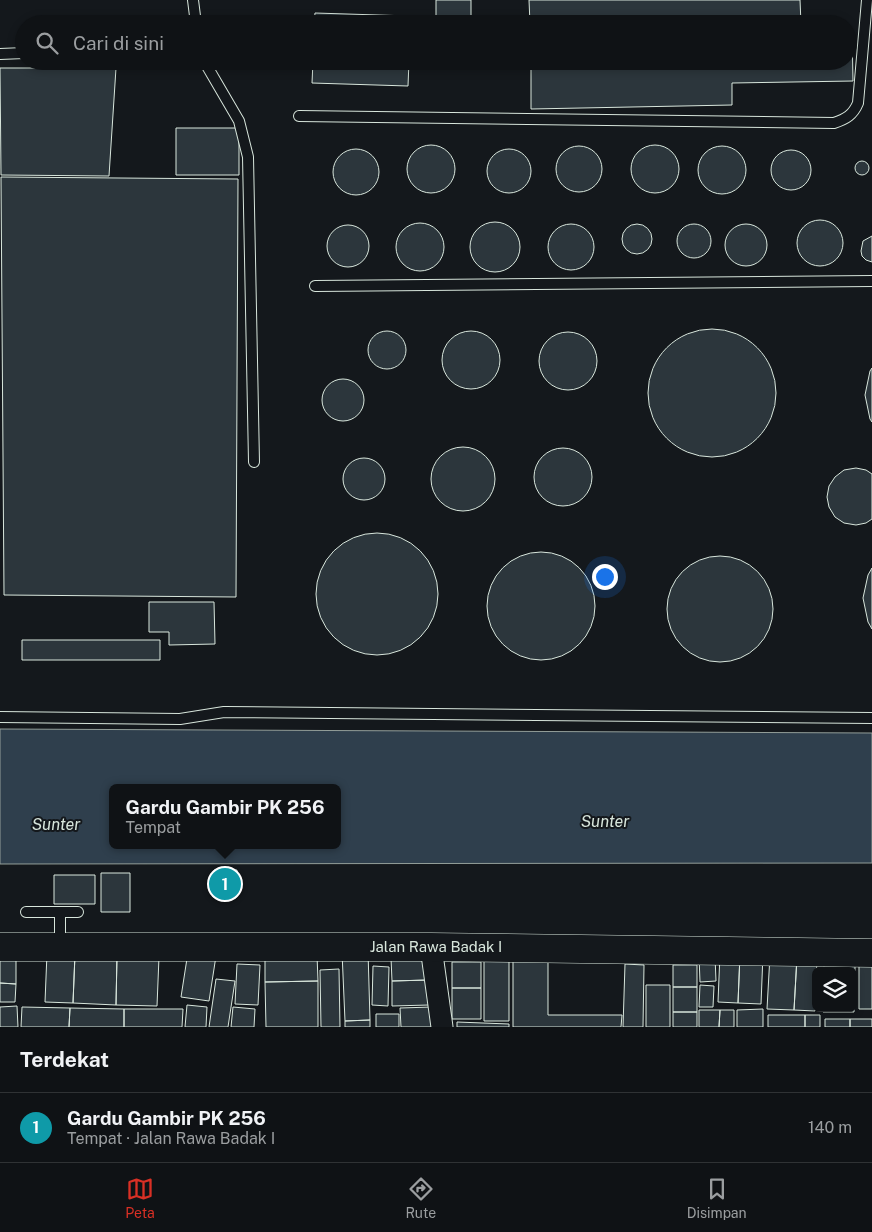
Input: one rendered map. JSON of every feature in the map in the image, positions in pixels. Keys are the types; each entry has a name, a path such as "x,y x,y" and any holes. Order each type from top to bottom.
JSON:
{"street":[{"name":"Jalan Rawa Badak I","path":"0,946 431,947 872,953"},
{"path":"431,947 442,1027"}],"lane":[{"path":"193,0 195,15"},
{"path":"299,116 834,123 846,119 854,112 858,103 868,14 867,0"},
{"path":"0,54 15,53"},
{"path":"209,70 239,121 248,157 254,462"},
{"path":"315,286 872,281"},
{"path":"0,717 180,718 224,712 872,718"},
{"path":"26,912 78,912"},
{"path":"60,912 60,947"}],"water":[{"name":"Sunter","path":"0,729 872,733 872,863 0,864"}],"building":[{"path":"436,0 471,0 471,15 436,15"},
{"path":"529,0 800,0 801,15 530,15"},
{"path":"315,13 378,15 315,15"},
{"path":"0,68 15,68 15,70 116,70 109,176 1,175"},
{"path":"313,70 409,70 408,86 312,83"},
{"path":"531,70 853,70 853,81 732,83 732,105 531,109"},
{"path":"176,128 239,128 239,175 176,175"},
{"path":"426,145 436,145 448,152 455,164 455,174 448,186 436,193 426,193 418,189 411,182 407,174 407,164 411,156 418,149"},
{"path":"655,145 664,147 672,152 677,160 679,169 677,178 672,186 664,191 655,193 646,191 638,186 633,178 631,169 633,160 638,152 646,147"},
{"path":"579,146 592,150 598,156 602,169 598,182 592,188 579,192 566,188 560,182 556,169 560,156 566,150"},
{"path":"722,146 731,148 739,153 744,161 746,170 744,179 739,187 731,192 722,194 713,192 705,187 700,179 698,170 700,161 705,153 713,148"},
{"path":"352,149 360,149 369,153 375,159 379,172 375,185 369,191 360,195 352,195 343,191 337,185 333,176 333,168 337,159 343,153"},
{"path":"505,149 513,149 525,155 531,171 525,187 513,193 505,193 493,187 487,175 487,167 493,155"},
{"path":"795,150 802,153 808,159 811,170 810,178 802,187 795,190 787,190 780,187 772,178 771,166 774,159 783,151"},
{"path":"859,161 865,161 869,168 865,175 859,175 855,171 855,165"},
{"path":"1,177 238,179 236,597 4,595"},
{"path":"820,220 833,224 839,230 843,243 839,256 833,262 820,266 807,262 801,256 797,243 801,230 807,224"},
{"path":"495,222 505,224 513,229 518,237 520,247 518,257 513,265 505,270 495,272 485,270 477,265 472,257 470,247 472,237 477,229 485,224"},
{"path":"420,223 429,225 437,230 442,238 444,247 442,256 437,264 429,269 420,271 411,269 403,264 398,256 396,247 398,238 403,230 411,225"},
{"path":"566,224 576,224 590,234 594,247 590,260 584,266 576,270 566,270 552,260 548,252 548,242 558,228"},
{"path":"637,224 648,228 652,239 648,250 637,254 626,250 622,239 626,228"},
{"path":"694,224 706,229 711,241 706,253 694,258 682,253 677,241 682,229"},
{"path":"742,224 750,224 761,230 767,245 761,260 750,266 742,266 731,260 725,249 725,241 731,230"},
{"path":"352,225 360,228 366,234 369,246 366,258 360,264 344,267 336,264 330,258 327,242 330,234 336,228"},
{"path":"872,236 872,262 862,256 861,251 863,241"},
{"path":"712,329 736,334 757,348 771,369 776,393 771,417 757,438 736,452 712,457 688,452 667,438 653,417 648,393 653,369 667,348 688,334"},
{"path":"387,331 400,337 406,350 400,363 387,369 374,363 368,350 374,337"},
{"path":"465,331 477,331 487,335 496,344 500,366 492,381 477,389 465,389 455,385 446,376 442,366 442,354 446,344 455,335"},
{"path":"562,332 574,332 589,340 597,355 597,367 589,382 574,390 562,390 547,382 539,367 539,355 547,340"},
{"path":"872,368 872,422 865,395"},
{"path":"339,379 347,379 358,385 364,400 358,415 347,421 339,421 328,415 322,404 322,396 328,385"},
{"path":"463,447 475,449 486,456 493,467 495,479 493,491 486,502 475,509 463,511 451,509 440,502 433,491 431,479 433,467 440,456 451,449"},
{"path":"557,448 569,448 579,452 588,461 592,483 584,498 569,506 557,506 547,502 538,493 534,483 534,471 538,461 547,452"},
{"path":"364,458 379,464 385,479 379,494 364,500 349,494 343,479 349,464"},
{"path":"856,468 866,470 872,474 872,519 866,523 856,525 844,523 835,517 829,507 827,497 829,486 835,477 844,470"},
{"path":"377,533 400,537 420,551 434,571 438,594 434,617 420,637 400,651 377,655 354,651 334,637 320,617 316,594 320,571 334,551 354,537"},
{"path":"541,552 562,556 580,567 591,585 595,606 591,627 580,645 562,656 541,660 520,656 502,645 491,627 487,606 491,585 502,567 520,556"},
{"path":"720,556 740,560 757,572 769,589 773,609 769,629 757,646 740,658 720,662 700,658 683,646 671,629 667,609 671,589 683,572 700,560"},
{"path":"872,568 872,629 868,622 863,598 868,575"},
{"path":"149,602 214,602 215,644 169,645 169,632 149,632"},
{"path":"22,640 160,640 160,660 22,660"},
{"path":"214,870 237,870 236,898 213,897"},
{"path":"101,873 130,873 130,912 101,912"},
{"path":"54,875 95,875 95,904 54,904"},
{"path":"368,951 370,1020 345,1021 342,952"},
{"path":"188,952 216,956 209,1001 181,997"},
{"path":"47,953 75,954 73,1003 45,1002"},
{"path":"720,953 740,954 738,1003 718,1002"},
{"path":"75,954 117,955 116,1005 73,1003"},
{"path":"740,954 763,954 761,1004 738,1003"},
{"path":"117,955 159,957 157,1006 116,1005"},
{"path":"265,955 317,955 318,981 265,982"},
{"path":"770,955 797,957 794,1010 767,1009"},
{"path":"699,956 715,956 716,981 700,982"},
{"path":"824,956 855,957 855,967 824,967"},
{"path":"859,956 872,956 872,1009 859,1009"},
{"path":"427,957 428,980 392,981 391,958"},
{"path":"797,957 817,958 817,967 812,967 812,1011 794,1010"},
{"path":"0,960 16,960 16,984 0,983"},
{"path":"484,960 509,960 509,1021 484,1021"},
{"path":"513,960 548,960 548,1015 622,1015 621,1027 513,1027"},
{"path":"452,962 481,962 481,988 452,988"},
{"path":"237,964 260,965 258,1005 235,1004"},
{"path":"625,964 644,965 643,1027 623,1027"},
{"path":"673,965 697,965 697,987 673,987"},
{"path":"373,966 389,967 388,1006 372,1005"},
{"path":"339,969 340,1027 321,1027 320,970"},
{"path":"216,979 235,981 228,1027 209,1027"},
{"path":"428,980 429,1005 392,1006 392,981"},
{"path":"318,981 318,1027 266,1027 265,982"},
{"path":"0,983 16,984 15,1002 0,1002"},
{"path":"646,985 670,985 670,1027 646,1027"},
{"path":"700,985 714,986 713,1007 699,1007"},
{"path":"673,987 697,987 697,1012 673,1012"},
{"path":"452,988 481,988 481,1019 452,1019"},
{"path":"187,1005 207,1007 206,1027 185,1027"},
{"path":"17,1006 18,1027 0,1027 0,1007"},
{"path":"22,1007 70,1008 69,1027 21,1027"},
{"path":"233,1007 255,1009 254,1027 231,1027"},
{"path":"432,1007 433,1027 401,1027 400,1008"},
{"path":"70,1008 124,1009 124,1027 69,1027"},
{"path":"124,1009 183,1009 182,1027 124,1027"},
{"path":"763,1009 763,1027 737,1027 737,1010"},
{"path":"699,1010 720,1010 719,1027 699,1027"},
{"path":"720,1010 734,1010 734,1027 719,1027"},
{"path":"673,1012 697,1012 697,1027 673,1027"},
{"path":"376,1014 399,1014 399,1027 376,1027"},
{"path":"768,1015 805,1015 805,1027 768,1027"},
{"path":"805,1015 820,1015 820,1027 805,1027"},
{"path":"825,1019 850,1019 850,1027 825,1027"},
{"path":"850,1019 872,1019 872,1027 850,1027"},
{"path":"370,1020 370,1027 345,1027 345,1021"},
{"path":"457,1022 509,1024 509,1027 457,1027"}],"place":[{"name":"Gardu Gambir PK 256","path":"225,884"}]}
